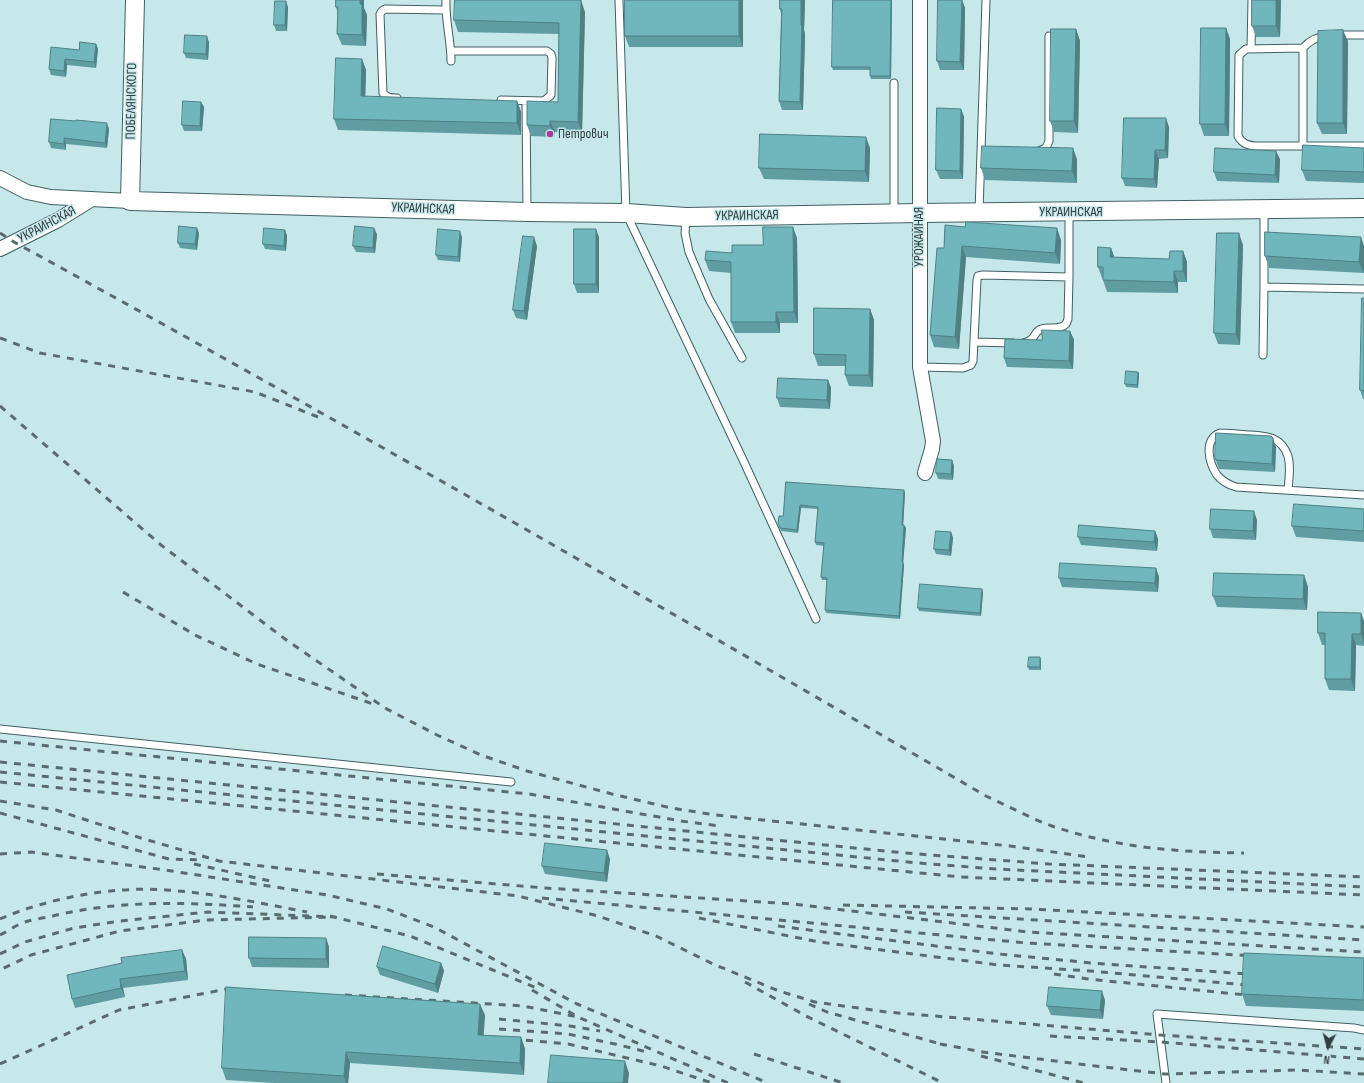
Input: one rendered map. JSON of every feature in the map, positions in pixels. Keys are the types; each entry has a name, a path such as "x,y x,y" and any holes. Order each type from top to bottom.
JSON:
{"street":[{"name":"ПОБЕЛЯНСКОГО","path":"130,201 135,0"},
{"name":"УРОЖАЙНАЯ","path":"920,0 920,367 933,440 925,473"},
{"path":"0,178 26,192 51,197 130,201"},
{"name":"УКРАИНСКАЯ","path":"0,249 58,220 92,199"},
{"name":"УКРАИНСКАЯ","path":"130,201 527,212 626,213 686,217 894,213 1364,208"}],"lane":[{"path":"446,0 445,10 451,50 451,61"},
{"path":"619,0 626,213 744,462 816,619"},
{"path":"979,212 984,152 986,0"},
{"path":"1251,49 1252,0"},
{"path":"405,98 390,98 383,93 380,14 385,9 445,10"},
{"path":"1303,146 1304,48 1308,42 1317,38 1332,35 1364,35"},
{"path":"1031,152 1043,151 1049,145 1049,36"},
{"path":"1304,48 1246,49 1241,51 1238,59 1238,136 1242,142 1247,145 1364,146"},
{"path":"451,50 547,51 551,54 550,95 548,98 544,101 495,100"},
{"path":"894,83 894,213"},
{"path":"526,101 527,212"},
{"path":"1263,355 1264,210"},
{"path":"975,342 1021,343 1031,340 1038,330 1063,327 1066,324 1068,319 1069,212"},
{"path":"686,217 685,233 689,252 709,299 742,358"},
{"path":"920,367 967,367 973,362 975,342 976,280 978,276 983,274 1069,277"},
{"path":"1264,287 1364,289"},
{"path":"1288,490 1288,457 1284,449 1275,439 1267,436 1220,433 1210,442 1209,450 1213,466 1218,475 1229,485 1236,487 1364,495"},
{"path":"0,728 511,782"},
{"path":"1166,1083 1157,1014 1354,1028 1364,1030"}],"building":[{"path":"336,0 360,0 360,4 362,4 362,35 337,34 338,7 336,7"},
{"path":"455,0 581,0 578,122 550,121 550,126 527,125 527,101 558,102 559,23 454,20"},
{"path":"625,0 739,0 739,36 625,36"},
{"path":"780,0 801,0 802,25 800,102 779,101 782,9 780,9"},
{"path":"833,0 891,0 890,76 870,76 870,67 832,67"},
{"path":"938,0 962,0 960,62 937,61"},
{"path":"1252,0 1276,0 1276,26 1252,26"},
{"path":"275,1 286,1 285,25 274,25"},
{"path":"1201,28 1226,28 1225,124 1200,124"},
{"path":"1051,29 1076,29 1074,121 1050,121"},
{"path":"1343,30 1343,123 1317,123 1318,31"},
{"path":"185,35 207,36 206,54 184,53"},
{"path":"80,42 96,44 94,62 65,59 64,71 49,69 51,47 79,50"},
{"path":"336,58 362,59 361,96 517,101 517,123 334,119"},
{"path":"183,101 201,102 200,126 182,125"},
{"path":"937,108 961,109 960,171 936,170"},
{"path":"1124,118 1166,118 1165,150 1155,150 1154,179 1122,178"},
{"path":"51,119 107,123 105,143 64,138 64,144 49,142"},
{"path":"760,134 866,137 865,171 759,168"},
{"path":"1303,145 1364,148 1364,172 1302,170"},
{"path":"982,146 1073,148 1072,171 981,168"},
{"path":"1215,148 1276,151 1275,175 1214,172"},
{"path":"966,222 1057,228 1055,253 962,246 955,337 930,335 937,248 944,248 945,225 965,227"},
{"path":"179,226 197,228 195,244 178,243"},
{"path":"355,226 374,228 373,248 353,246"},
{"path":"763,227 793,227 794,312 776,312 776,322 731,322 731,262 705,260 706,251 732,253 732,245 763,245"},
{"path":"264,228 285,230 284,246 263,244"},
{"path":"438,229 460,231 458,257 436,255"},
{"path":"574,229 596,229 596,284 574,284"},
{"path":"1265,232 1361,237 1359,262 1265,256"},
{"path":"1217,233 1239,233 1236,334 1214,333"},
{"path":"523,236 534,237 524,311 513,310"},
{"path":"1098,247 1111,248 1110,257 1169,259 1170,251 1183,251 1183,271 1174,271 1174,282 1103,280 1103,267 1098,267"},
{"path":"1362,298 1364,298 1364,391 1360,390"},
{"path":"814,308 870,309 869,375 845,375 846,355 814,354"},
{"path":"1042,330 1070,331 1069,361 1004,358 1005,339 1042,340"},
{"path":"1126,371 1138,372 1137,385 1125,384"},
{"path":"778,378 828,380 827,400 777,398"},
{"path":"1216,433 1271,436 1273,438 1272,464 1216,460"},
{"path":"937,459 952,460 951,474 936,473"},
{"path":"786,482 904,490 902,525 904,525 903,562 899,616 825,610 827,578 821,577 824,543 815,542 818,507 800,505 797,530 780,528 778,523 779,516 783,516"},
{"path":"1294,504 1364,509 1364,531 1292,526"},
{"path":"1211,509 1254,511 1253,531 1210,529"},
{"path":"1079,525 1155,531 1154,542 1078,537"},
{"path":"936,531 951,532 949,550 934,549"},
{"path":"1060,563 1156,568 1155,583 1059,578"},
{"path":"1214,573 1304,575 1303,599 1213,596"},
{"path":"920,584 982,589 980,613 918,608"},
{"path":"1318,612 1361,613 1361,634 1352,634 1351,679 1325,679 1325,633 1318,633"},
{"path":"1029,657 1040,657 1040,667 1028,667"},
{"path":"545,843 607,850 604,873 542,866"},
{"path":"249,937 326,938 326,959 249,958"},
{"path":"383,946 441,963 435,984 377,967"},
{"path":"182,950 185,971 120,979 121,988 72,999 67,975 122,963 121,958"},
{"path":"1244,953 1364,958 1364,1000 1242,994"},
{"path":"226,987 480,1004 478,1035 521,1037 520,1063 346,1052 344,1076 222,1068"},
{"path":"1049,987 1102,991 1100,1010 1047,1006"},
{"path":"551,1055 625,1061 623,1083 548,1083"}],"railway":[{"path":"0,233 502,516 986,796 1027,816 1052,826 1100,839 1124,844 1171,850 1244,853"},
{"path":"0,338 40,353 255,392 318,417"},
{"path":"0,406 161,545 285,639 385,708 437,735 481,755 527,771 671,808 716,815 1010,846 1089,857"},
{"path":"123,592 195,635 257,664 376,705"},
{"path":"0,741 529,794 681,821 720,826"},
{"path":"0,762 905,853 1049,864 1364,877"},
{"path":"0,772 918,863 996,869 1364,887"},
{"path":"0,782 961,877 1364,895"},
{"path":"0,801 56,810 141,838 219,861 518,896 598,916 656,936 713,964 779,991 815,1002 887,1012 1160,1035 1364,1049"},
{"path":"0,813 169,859 204,860"},
{"path":"0,854 31,852 165,870 327,895 387,909 434,927 577,1004 768,1083"},
{"path":"194,864 270,881"},
{"path":"377,874 545,888 793,904 1028,932 1364,952"},
{"path":"0,919 39,905 81,895 146,889 184,891 307,912"},
{"path":"542,898 1027,943 1255,956"},
{"path":"0,935 15,926 37,919 74,911 125,905 176,903 253,907"},
{"path":"843,905 1031,909 1364,927"},
{"path":"0,954 25,942 74,928 120,921 208,912 335,917 206,920 120,931 31,955 0,970"},
{"path":"905,912 1364,940"},
{"path":"330,916 410,936 539,989"},
{"path":"699,918 819,942 999,965 1090,971 1247,985"},
{"path":"778,926 999,954 1092,963 1247,974"},
{"path":"1054,974 1088,979 1246,995"},
{"path":"745,982 806,1016 943,1083"},
{"path":"0,1064 119,1010 237,988"},
{"path":"532,990 578,1017 728,1083"},
{"path":"345,995 523,1006 578,1017"},
{"path":"809,1004 827,1012 944,1045"},
{"path":"499,1019 570,1026 600,1031"},
{"path":"499,1029 568,1034 647,1052"},
{"path":"1050,1036 1161,1042 1364,1059"},
{"path":"512,1039 568,1044 661,1066 712,1083"},
{"path":"940,1044 983,1052 1165,1074 1297,1070 1364,1074"},
{"path":"754,1054 843,1083"},
{"path":"981,1056 1084,1083"}],"place":[{"name":"Петрович","path":"550,134"}]}
